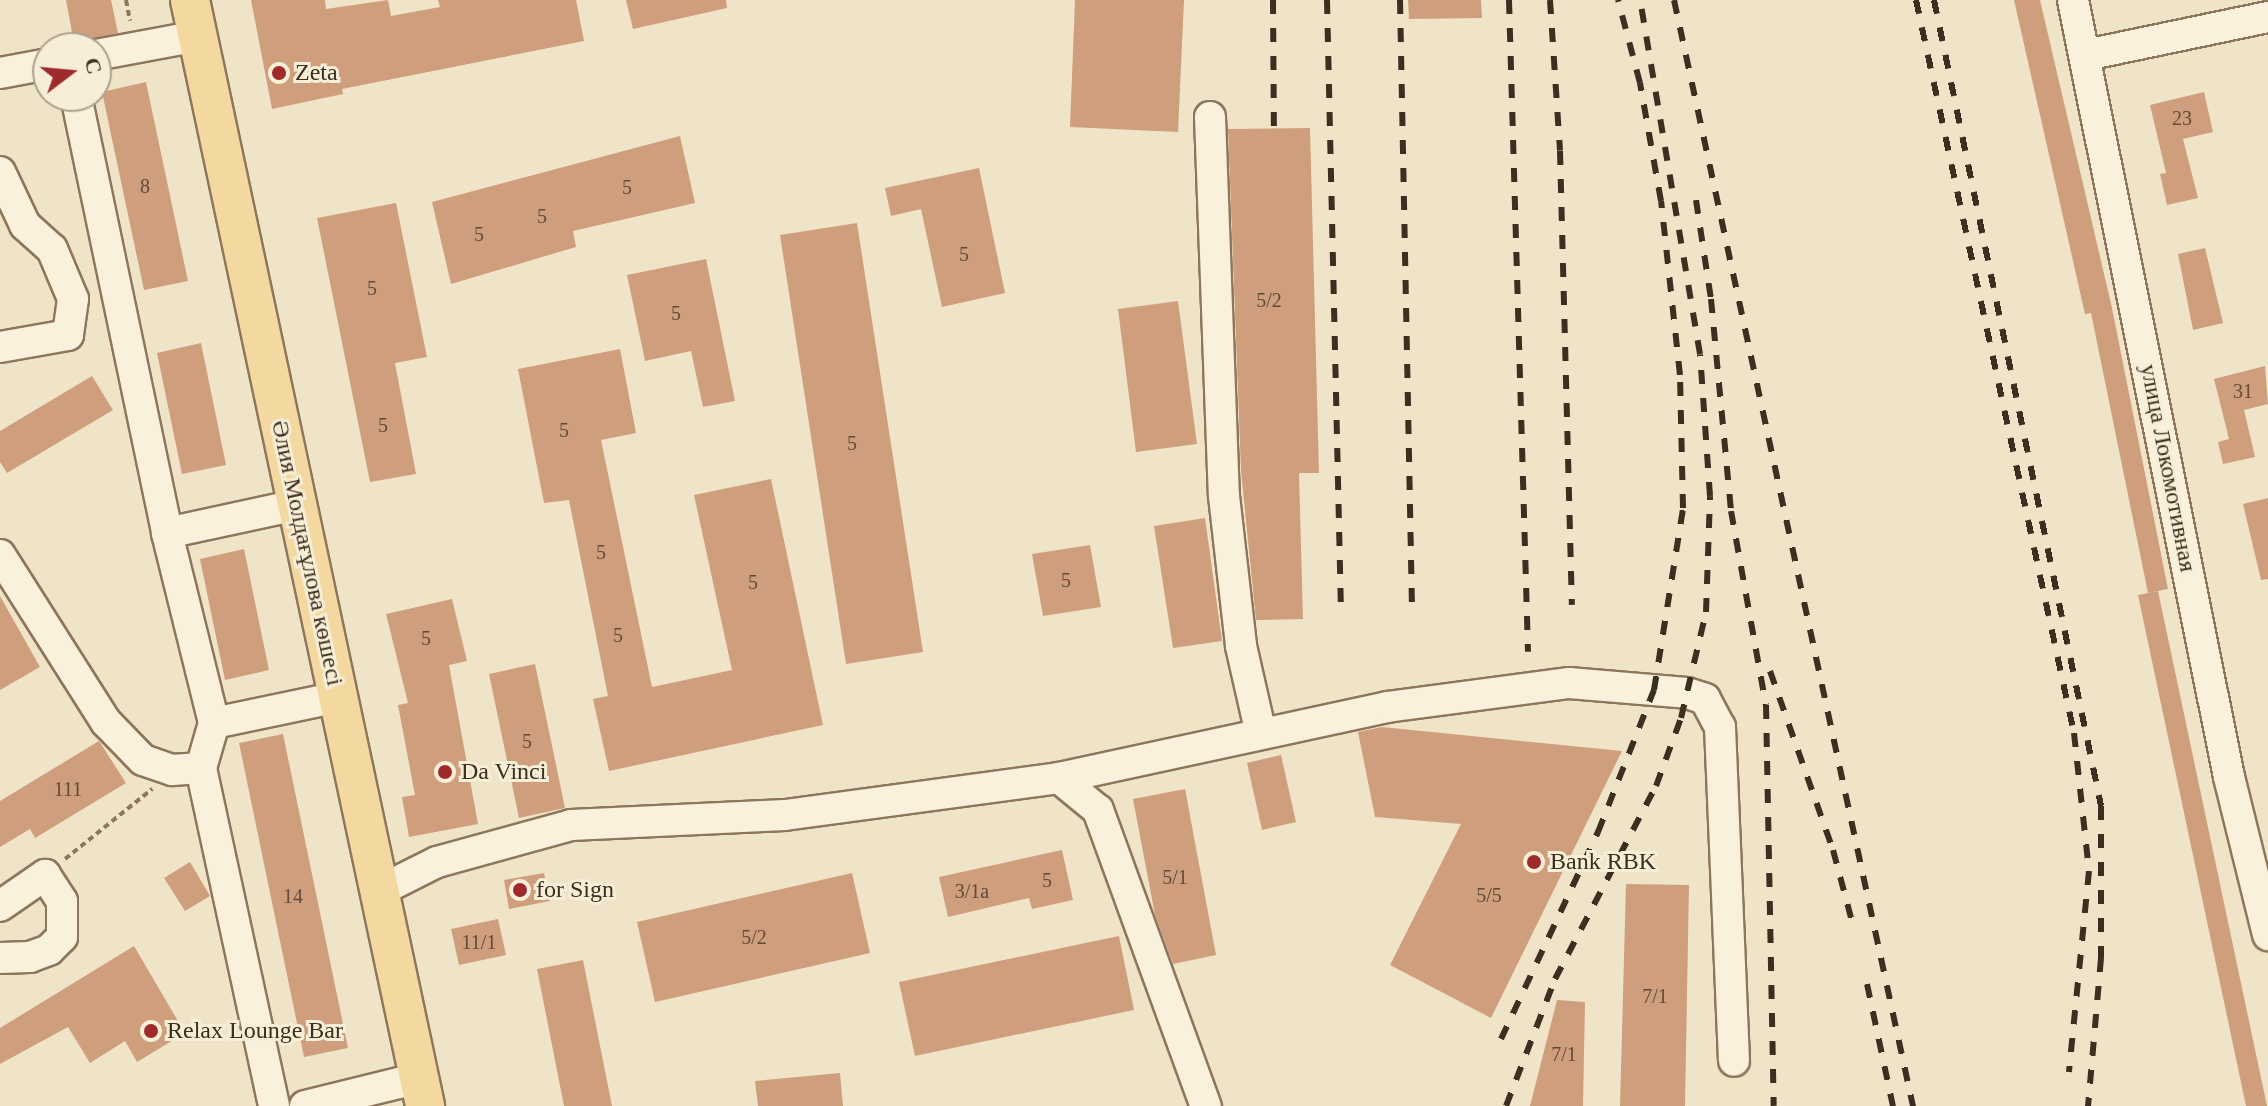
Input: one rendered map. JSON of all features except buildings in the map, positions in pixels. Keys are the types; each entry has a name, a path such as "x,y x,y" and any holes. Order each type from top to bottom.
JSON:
{"main road":[{"name":"Әлия Молдағұлова көшесі","path":"194,18 422,1092"}],"street":[{"name":"улица Локомотивная","path":"2073,0 2229,777 2262,876 2268,935"},
{"path":"2086,55 2268,17"},
{"path":"112,49 194,18"},
{"path":"0,73 32,67"},
{"path":"79,112 167,533 214,723 186,769 274,1106"},
{"path":"1210,117 1224,496 1241,646 1261,734"},
{"path":"0,172 25,225 52,249 73,299 68,335 0,347"},
{"path":"167,533 297,505"},
{"path":"0,555 106,722 143,760 186,769"},
{"path":"379,891 437,862 571,825 785,815 1059,778 1419,701 1569,683 1687,693 1705,699 1720,727 1734,1061"},
{"path":"214,723 338,697"},
{"path":"1059,778 1098,810 1206,1106"},
{"path":"0,906 45,875 62,901 62,937 49,950 30,957 0,958"},
{"path":"305,1106 422,1092"}],"path":[{"path":"45,875 186,769"}],"railway":[{"path":"1273,0 1274,128"},
{"path":"1327,0 1341,614"},
{"path":"1400,0 1412,610"},
{"path":"1509,0 1528,652"},
{"path":"1550,0 1560,151 1572,605"},
{"path":"1501,1039 1598,832 1654,690 1683,508 1680,375 1661,201 1640,83 1618,0"},
{"path":"1506,1106 1555,979 1656,786 1681,718 1706,612 1710,496 1700,354 1640,0"},
{"path":"1674,0 1913,1106"},
{"path":"1916,0 2074,733 2089,871 2069,1072"},
{"path":"1934,0 2101,806 2101,958 2088,1106"},
{"path":"1696,200 1711,299 1731,511 1766,705 1774,1106"},
{"path":"1770,671 1833,850 1854,929"},
{"path":"1867,984 1893,1106"}],"place":[{"name":"Zeta","path":"279,73"},
{"name":"Da Vinci","path":"445,772"},
{"name":"Bank RBK","path":"1534,862"},
{"name":"for Sign","path":"520,890"},
{"name":"Relax Lounge Bar","path":"151,1031"}]}
